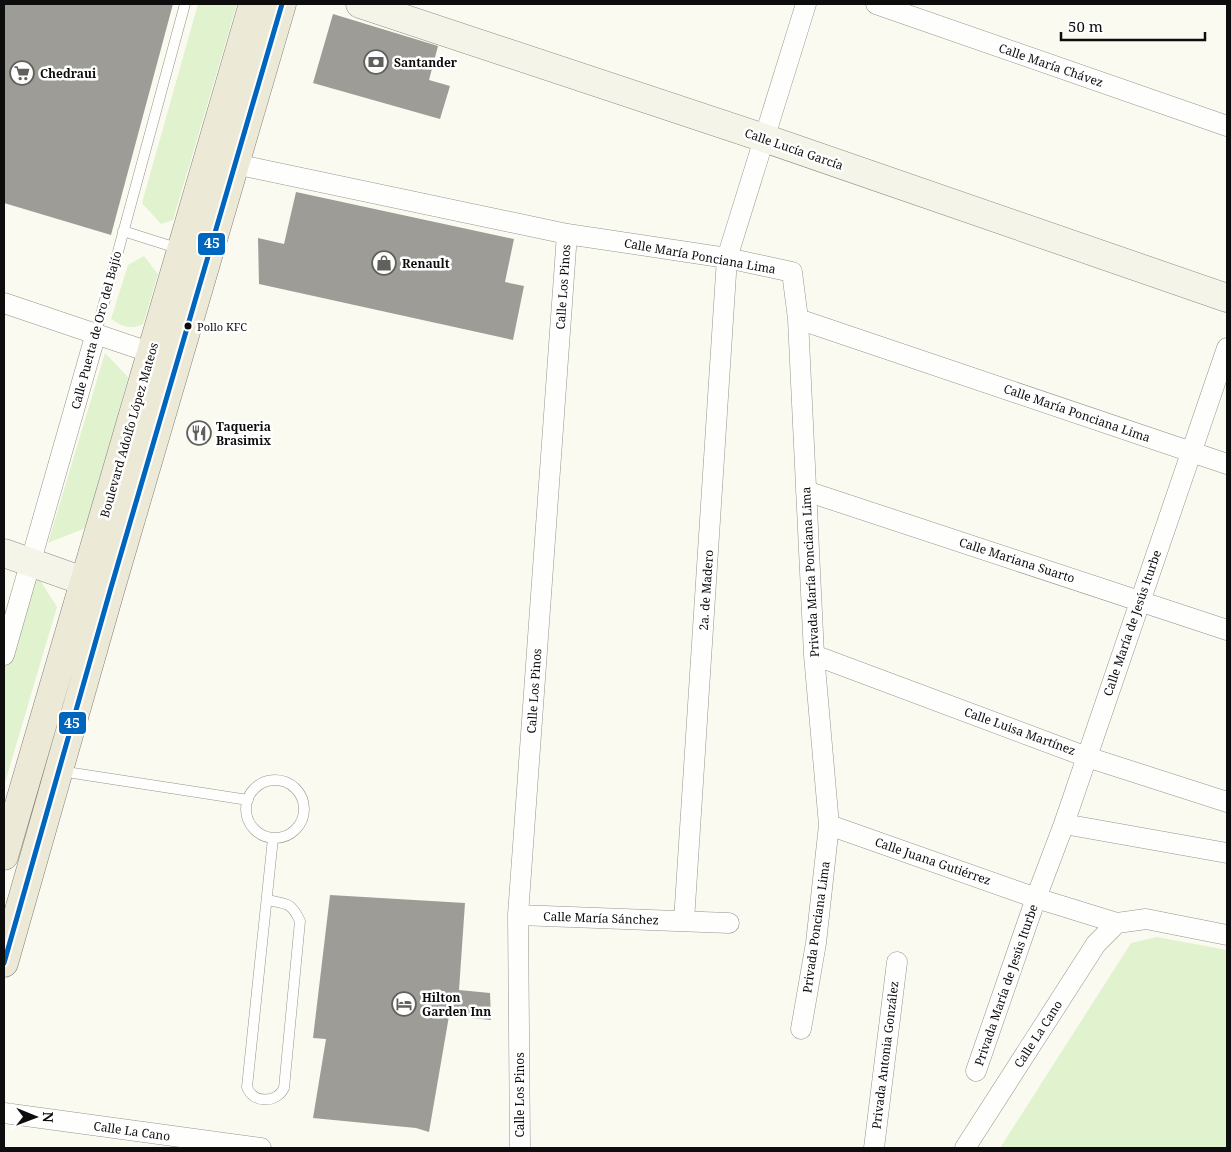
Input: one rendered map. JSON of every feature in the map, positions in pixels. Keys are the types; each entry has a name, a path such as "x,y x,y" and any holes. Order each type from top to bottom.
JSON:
{"main road":[{"name":"Boulevard Adolfo López Mateos","path":"4,856 254,4"},
{"path":"4,963 110,591 282,4"}],"street":[{"name":"Calle Lucía García","path":"360,4 764,138 1227,298"},
{"name":"2a. de Madero","path":"684,921 727,258 806,4"},
{"name":"Calle María Chávez","path":"876,4 1227,126"},
{"name":"Calle María Ponciana Lima","path":"235,164 566,234 727,258 792,272 798,319 1227,464"},
{"name":"Calle Los Pinos","path":"520,1148 518,915 566,234"},
{"path":"4,303 152,353"},
{"name":"Privada María Ponciana Lima","path":"798,319 814,655 829,825"},
{"name":"Calle Puerta de Oro del Bajío","path":"4,656 96,334"},
{"name":"Calle María de Jesús Iturbe","path":"1036,898 1064,824 1227,348"},
{"name":"Calle Mariana Suarto","path":"806,491 1227,630"},
{"path":"4,553 110,591"},
{"name":"Calle Luisa Martínez","path":"814,655 1087,757 1227,802"},
{"path":"1064,824 1227,853"},
{"name":"Calle Juana Gutiérrez","path":"829,825 1036,898 1117,923"},
{"name":"Privada Ponciana Lima","path":"801,1029 816,943 829,825"},
{"name":"Privada María de Jesús Iturbe","path":"976,1071 1036,898"},
{"name":"Calle María Sánchez","path":"518,915 729,923"},
{"path":"1117,923 1146,920 1227,935"},
{"name":"Calle La Cano","path":"965,1148 1096,944 1117,923"},
{"name":"Privada Antonia González","path":"874,1148 897,962"},
{"name":"Calle La Cano","path":"4,1113 261,1148"}],"lane":[{"name":"Calle Puerta de Oro del Bajío","path":"96,334 185,4"},
{"path":"123,231 182,249"},
{"path":"59,771 248,800"},
{"path":"278,780 287,782 296,788 302,796 304,805 303,816 298,827 290,834 273,838 259,832 249,821 246,810 252,791 268,781 278,780"},
{"path":"267,900 289,904 296,912 300,921 284,1088 278,1097 272,1099 252,1096 247,1087 273,838"}],"green space":[{"path":"198,4 237,4 173,220 161,224 142,203"},
{"path":"144,256 158,274 143,324 127,327 111,319 128,265"},
{"path":"105,353 128,377 88,527 48,543"},
{"path":"17,573 38,577 57,607 4,786 4,615"},
{"path":"1157,937 1227,950 1227,1148 1000,1148 1131,943"}],"building":[{"path":"4,4 173,4 111,235 4,203"},
{"name":"Santander","path":"333,14 438,46 429,80 450,86 440,119 313,83"},
{"name":"Renault","path":"296,192 514,239 505,282 524,286 513,340 259,284 258,238 284,244"},
{"name":"Hilton Garden Inn","path":"330,895 465,903 459,990 490,993 491,1020 449,1016 429,1132 416,1128 313,1118 326,1039 313,1038"}],"transit line":[{"name":"45","path":"4,963 110,591 282,4"}],"place":[{"name":"Santander","path":"376,62"},
{"name":"Chedraui","path":"22,73"},
{"name":"Renault","path":"384,263"},
{"name":"Pollo KFC","path":"188,326"},
{"name":"Taqueria Brasimix","path":"199,433"},
{"name":"Hilton Garden Inn","path":"404,1004"}]}
